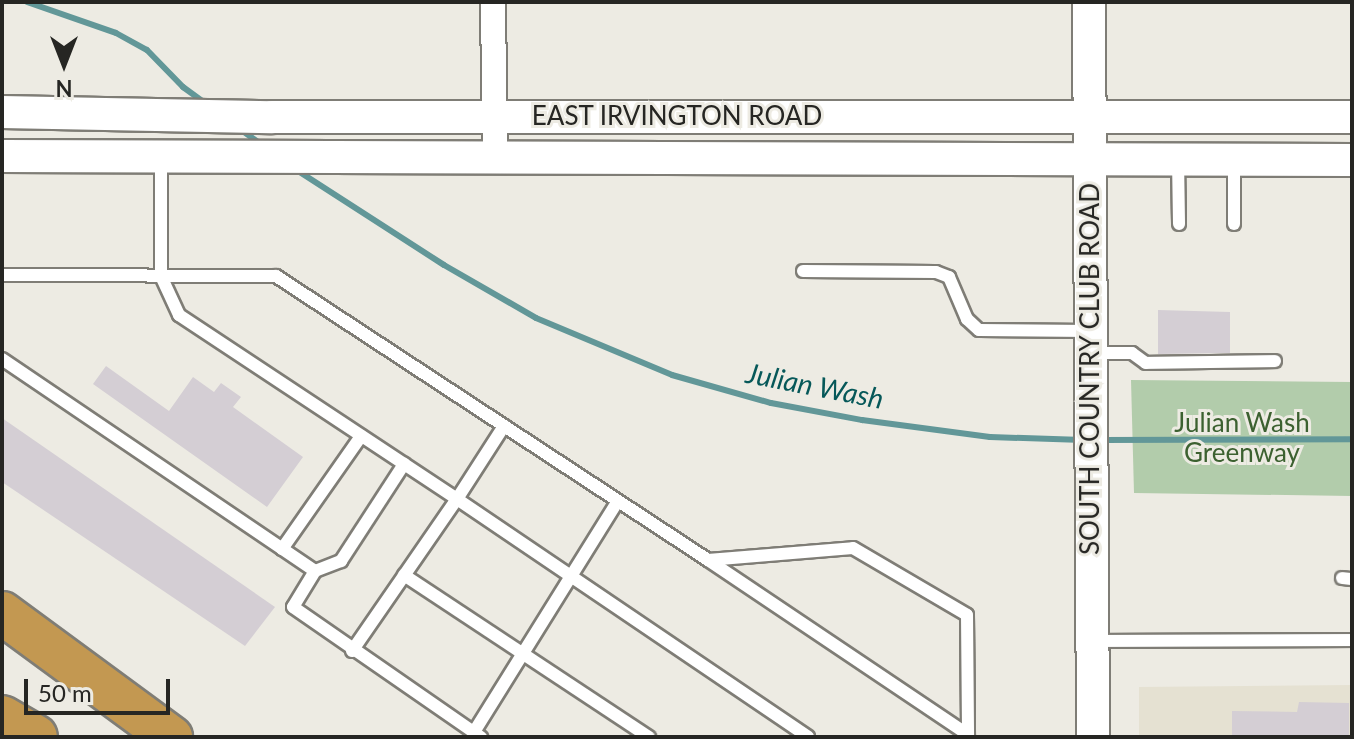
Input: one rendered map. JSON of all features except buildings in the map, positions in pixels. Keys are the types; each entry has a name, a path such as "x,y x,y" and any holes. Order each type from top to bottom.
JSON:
{"highway":[{"path":"2,613 171,737"},
{"path":"2,717 36,737"}],"main road":[{"name":"SOUTH COUNTRY CLUB ROAD","path":"1089,2 1093,737"},
{"name":"EAST IRVINGTON ROAD","path":"2,112 272,117 1352,117"},
{"name":"EAST IRVINGTON ROAD","path":"2,156 1352,160"}],"street":[{"path":"493,2 495,158"}],"lane":[{"path":"161,157 161,276 179,315 808,737"},
{"path":"1178,159 1179,224"},
{"path":"1234,160 1234,224"},
{"path":"803,271 936,272 949,277 967,319 979,330 1090,342 1132,353 1146,363 1275,361"},
{"path":"2,275 276,276 708,560 968,736"},
{"path":"2,359 315,571"},
{"path":"352,651 504,426"},
{"path":"282,549 361,436"},
{"path":"404,464 341,561 315,571 293,607 352,651 478,735 522,656 618,501"},
{"path":"708,560 853,548 967,615 968,736"},
{"path":"404,575 522,656 649,737"},
{"path":"1092,641 1352,640"}],"shaded area":[{"path":"1352,685 1352,737 1139,737 1139,687"}],"green space":[{"name":"Julian Wash Greenway","path":"1131,380 1352,382 1352,496 1134,493"}],"waterway":[{"path":"27,2 116,33 147,50 183,87 205,103"},
{"path":"240,129 263,146"},
{"name":"Julian Wash","path":"295,169 444,265 536,318 672,375 771,403 862,420 990,437 1083,440"},
{"name":"Julian Wash","path":"1102,440 1352,439"}]}
